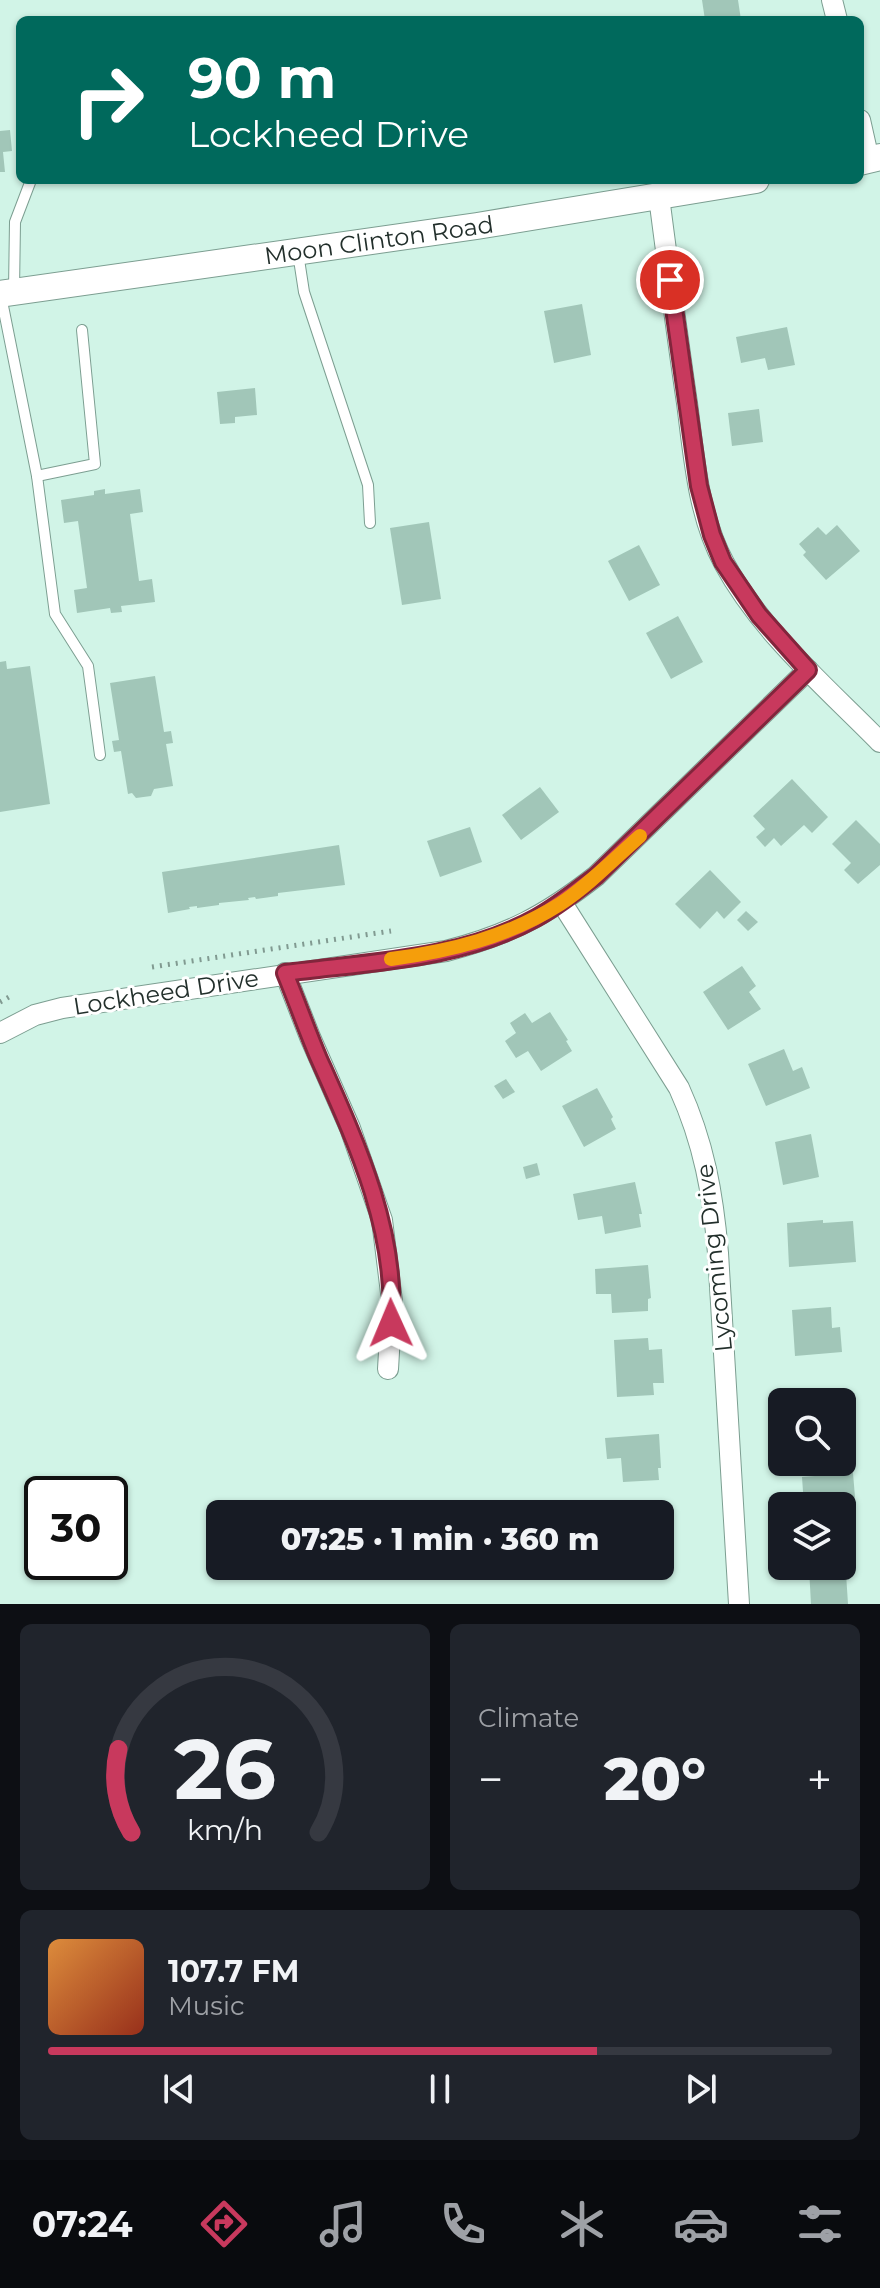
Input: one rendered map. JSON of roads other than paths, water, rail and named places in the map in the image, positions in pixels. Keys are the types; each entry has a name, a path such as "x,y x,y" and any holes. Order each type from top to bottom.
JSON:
{"street":[{"path":"864,136 870,160"},
{"name":"Moon Clinton Road","path":"5,294 733,184"},
{"path":"659,197 699,486 708,524 723,562 759,615 808,670 880,742"},
{"name":"Lockheed Drive","path":"0,1033 35,1015 62,1008 446,951 504,933 533,920 562,903 596,876 808,670"},
{"name":"Lycoming Drive","path":"562,903 679,1088 703,1149 717,1242 739,1604"},
{"path":"285,973 350,1128 382,1220 392,1301 388,1369"}],"lane":[{"path":"29,184 15,222 5,294 37,476 55,614 88,666 100,755"},
{"path":"298,251 304,292 368,485 370,523"},
{"path":"37,476 95,464 82,330"}]}
